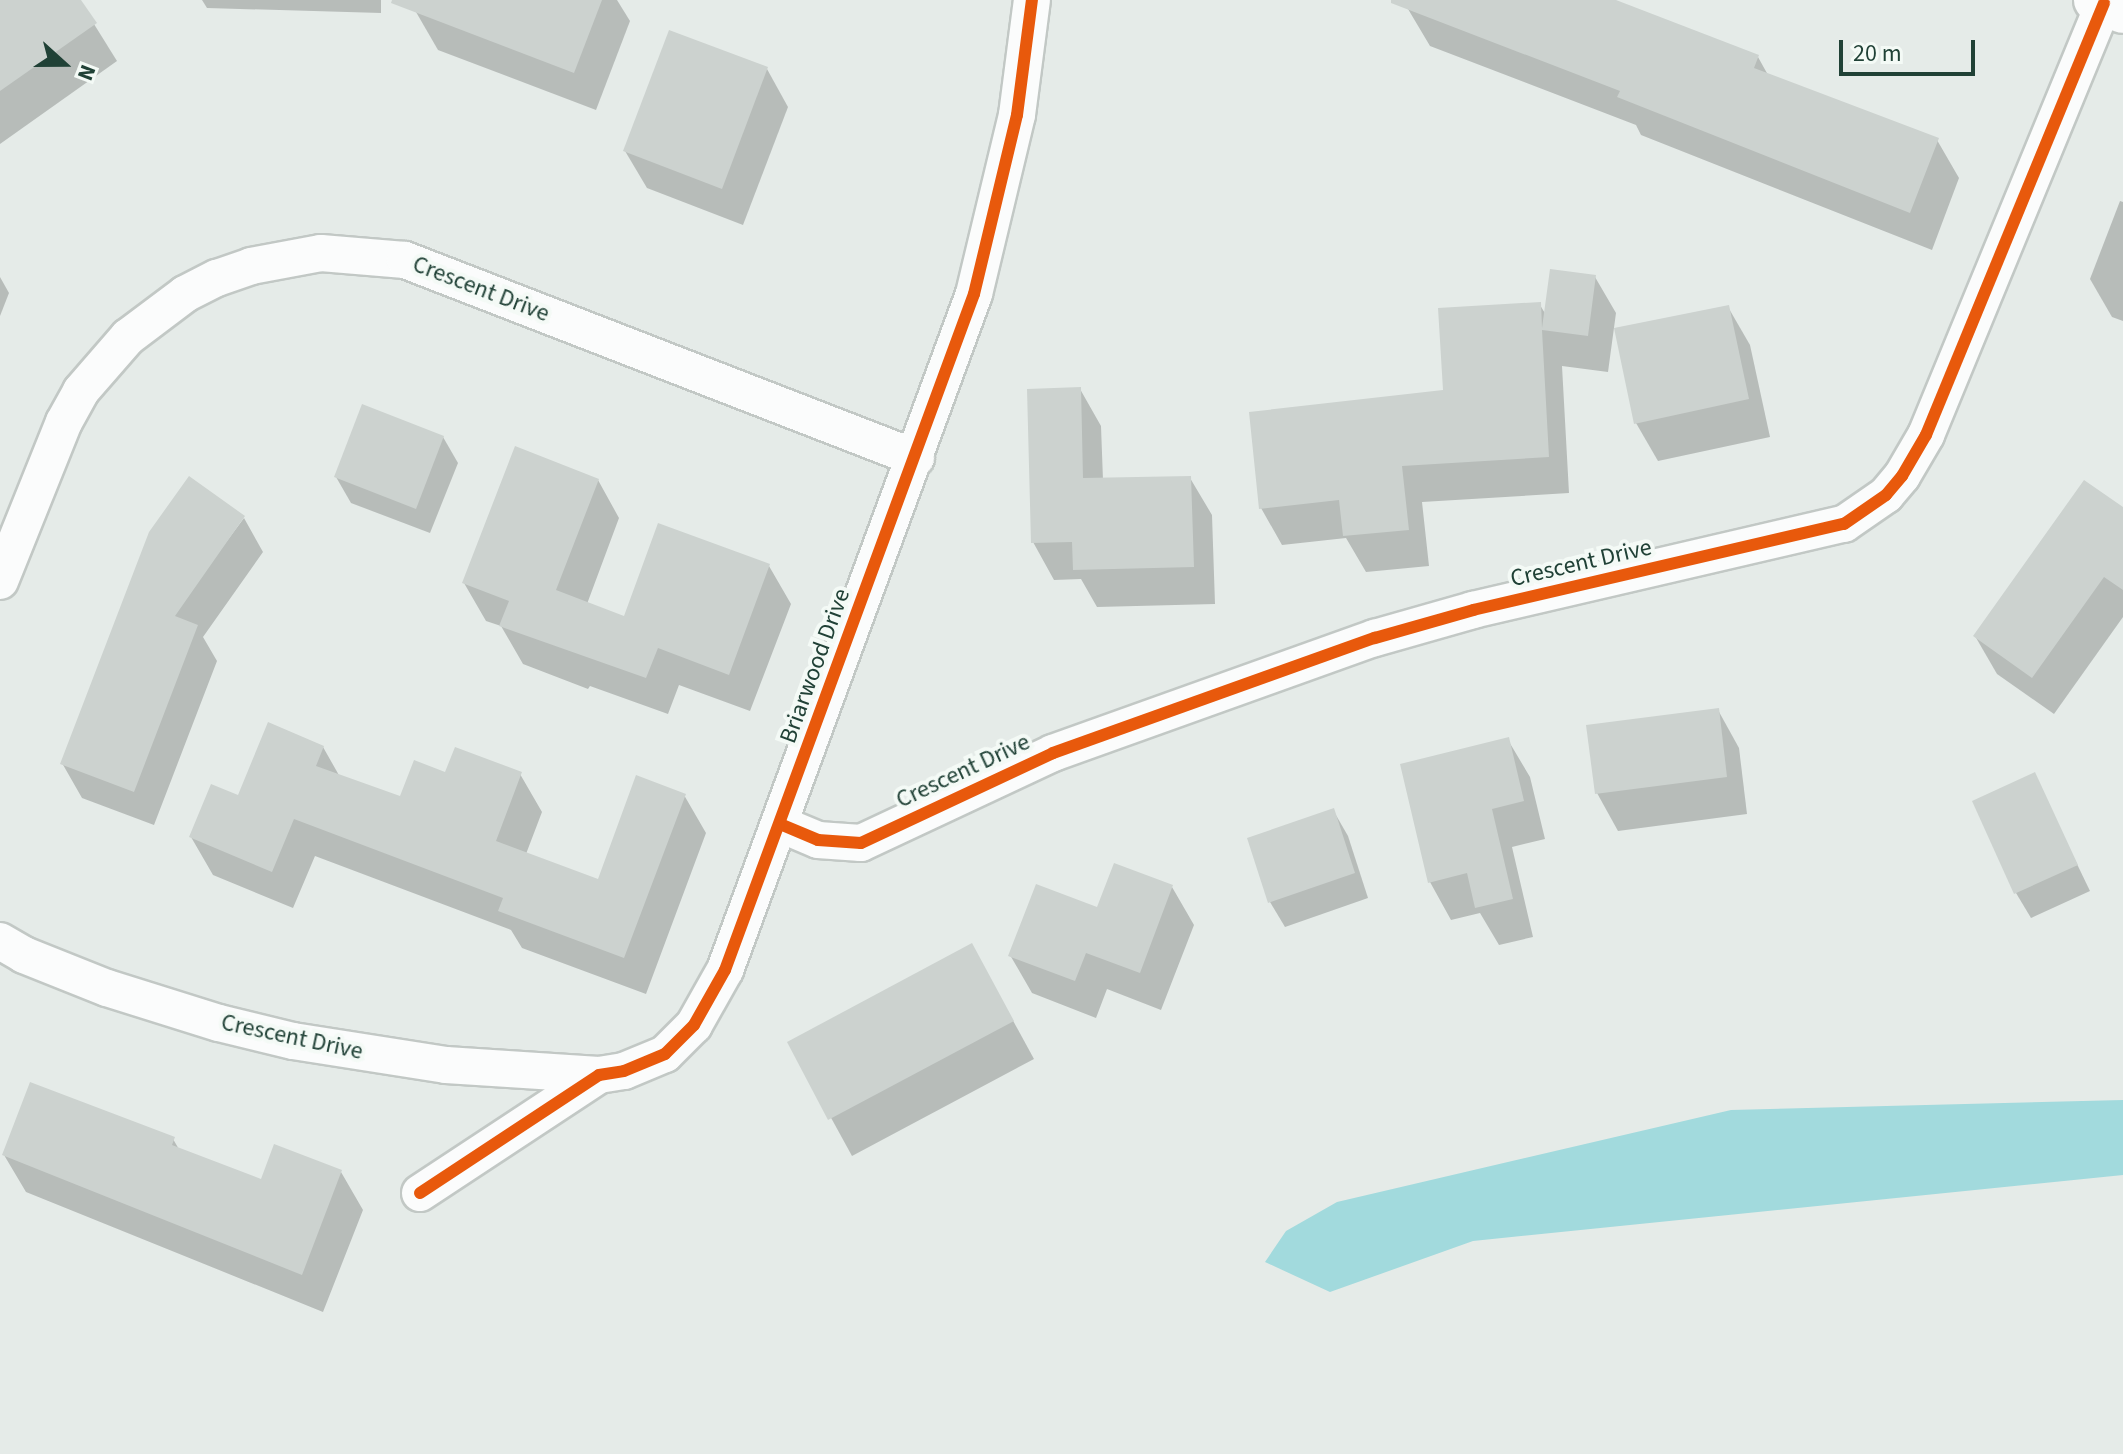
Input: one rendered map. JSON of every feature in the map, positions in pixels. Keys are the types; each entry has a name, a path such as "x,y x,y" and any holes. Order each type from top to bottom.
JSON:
{"street":[{"name":"Briarwood Drive","path":"420,1193 599,1075 624,1071 665,1054 694,1025 725,970 916,458 991,235 1017,115 1032,0"},
{"name":"Crescent Drive","path":"780,824 818,840 861,843 1053,753 1375,638 1473,610 1844,524 1886,495 1902,476 1926,435 2108,5"},
{"name":"Crescent Drive","path":"0,581 64,422 81,391 128,337 185,294 217,278 251,266 321,253 405,260 916,458"},
{"name":"Crescent Drive","path":"0,941 24,955 107,988 219,1023 293,1041 446,1065 599,1075"}],"water":[{"path":"2123,1100 2123,1175 1473,1241 1330,1292 1265,1262 1286,1231 1337,1202 1731,1110"}],"building":[{"path":"0,0 81,0 97,23 0,91"},
{"path":"392,0 602,0 574,73 391,3"},
{"path":"1391,0 1616,0 1759,55 1754,68 1939,138 1910,213 1617,97 1620,91 1391,3"},
{"path":"669,30 768,67 722,189 623,151"},
{"path":"1550,269 1596,275 1588,336 1542,330 1549,457 1402,466 1409,530 1343,536 1339,500 1259,509 1249,412 1443,390 1438,308 1541,302 1542,328"},
{"path":"1729,305 1749,399 1634,424 1614,328"},
{"path":"1081,387 1083,478 1191,476 1194,567 1073,570 1072,542 1031,543 1027,389"},
{"path":"362,404 444,436 416,509 334,477"},
{"path":"515,446 599,479 556,590 624,616 658,523 770,564 729,675 658,648 646,678 499,626 509,601 462,583"},
{"path":"189,476 245,516 175,616 198,625 134,792 60,764 149,532"},
{"path":"2084,480 2123,507 2123,590 2104,577 2032,678 1973,636"},
{"path":"1719,708 1727,777 1595,794 1586,725"},
{"path":"268,722 324,746 316,766 400,796 414,760 445,772 455,747 522,772 496,841 598,879 636,775 686,794 624,958 498,911 503,898 294,819 272,872 189,837 211,784 238,795"},
{"path":"1509,737 1524,801 1492,809 1513,899 1475,908 1467,873 1428,883 1400,764"},
{"path":"2035,772 2078,865 2014,894 1972,801"},
{"path":"1334,808 1355,873 1268,903 1247,838"},
{"path":"1114,863 1173,885 1140,973 1086,953 1075,981 1008,956 1036,884 1097,907"},
{"path":"972,943 1014,1021 828,1120 787,1042"},
{"path":"30,1082 175,1137 172,1145 261,1179 274,1144 342,1170 302,1275 2,1155"}],"cycle path":[{"path":"420,1193 599,1075 624,1071 665,1054 694,1025 725,970 974,294 1017,115 1032,0"},
{"path":"780,824 818,840 861,843 1053,753 1375,638 1473,610 1844,524 1886,495 1902,476 1926,435 2104,3"}]}
